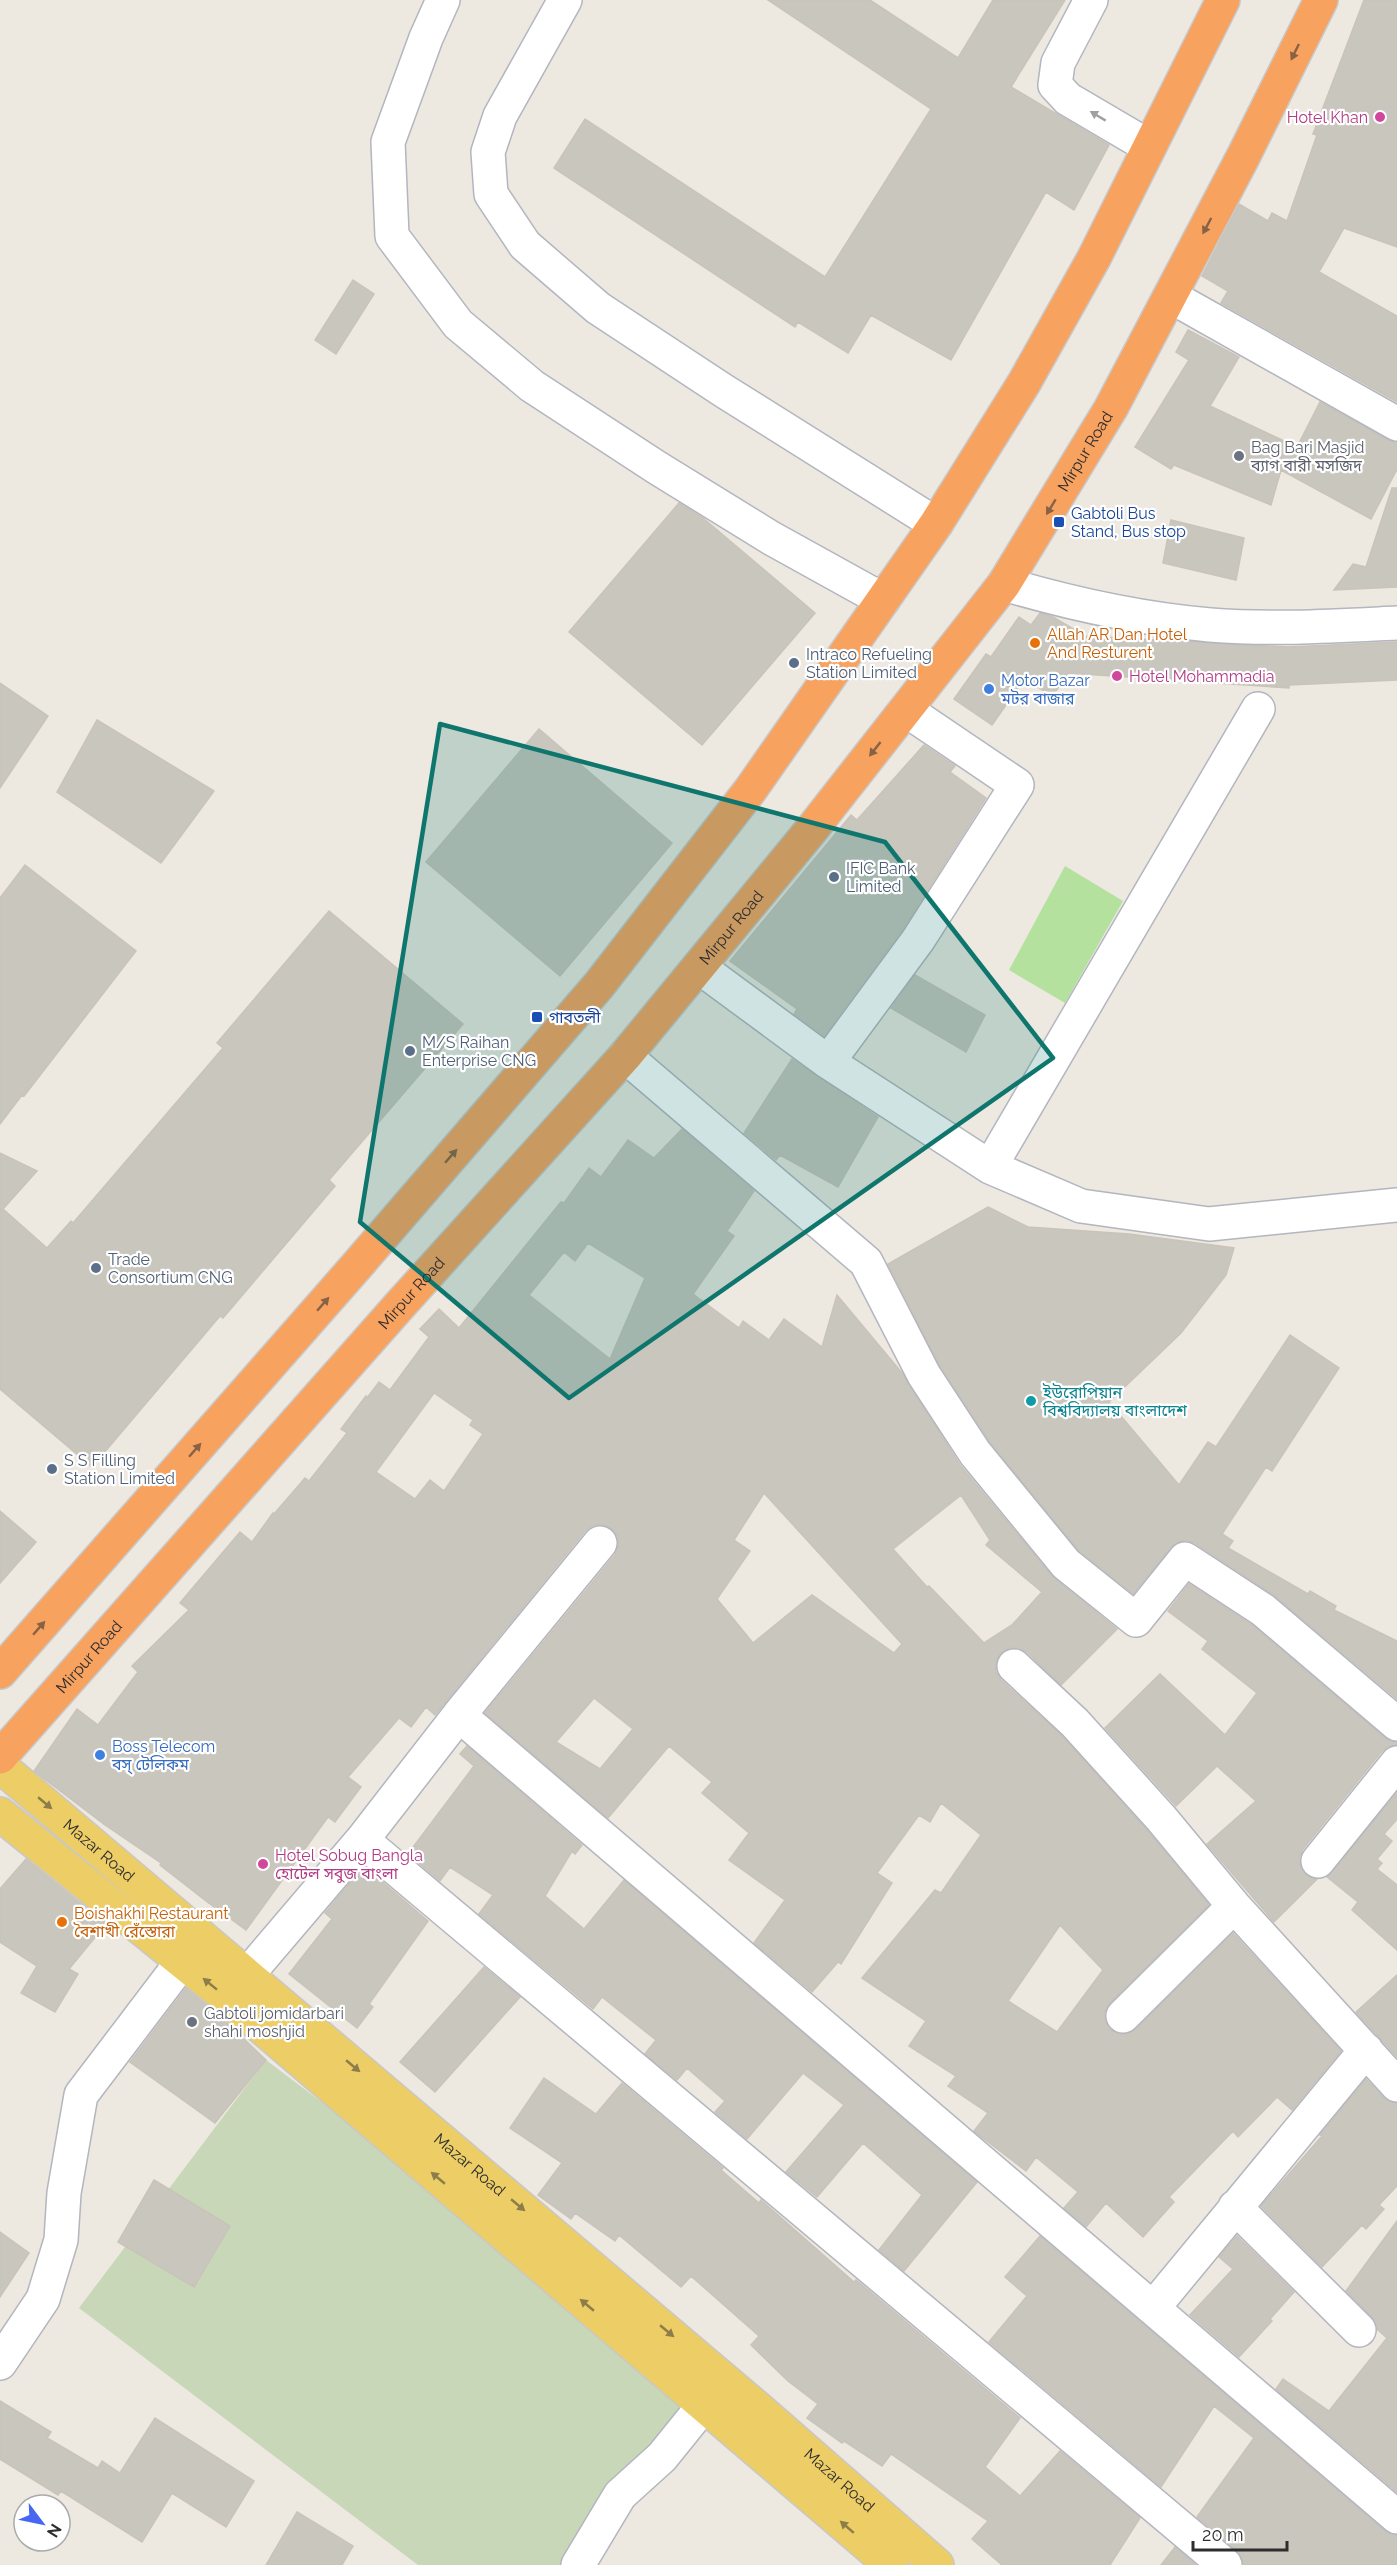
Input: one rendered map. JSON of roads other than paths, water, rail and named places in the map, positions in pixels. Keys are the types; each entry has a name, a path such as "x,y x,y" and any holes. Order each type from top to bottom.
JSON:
{"highway":[{"path":"0,1672 360,1262 599,985 751,789 936,524 1024,383 1088,269 1223,0"},
{"name":"Mirpur Road","path":"0,1757 400,1305 625,1056 812,829 1004,584 1111,408 1243,157 1321,0"}],"main road":[{"name":"Mazar Road","path":"0,1766 761,2411 938,2565"},
{"name":"Mazar Road","path":"0,1814 182,1962 891,2565"}],"street":[{"path":"443,0 426,38 388,142 392,236 458,324 532,386 656,467 771,538 883,600"},
{"path":"565,0 500,116 488,152 491,194 525,245 598,308 724,391 936,524"},
{"path":"1091,0 1058,63 1055,85 1068,99 1148,146"},
{"path":"1170,296 1397,424"},
{"path":"1004,584 1059,600 1117,612 1209,624 1290,628 1397,623"},
{"path":"990,1167 1258,709"},
{"path":"828,1062 918,940 1017,784 906,710"},
{"path":"699,967 828,1062 990,1167 1081,1206 1209,1224 1397,1205"},
{"path":"625,1056 866,1262 924,1375 975,1453 1066,1564 1136,1620 1185,1559 1263,1610 1397,1724"},
{"path":"247,1975 362,1840 459,1715 600,1543"},
{"path":"1014,1666 1075,1723 1161,1818 1234,1906 1397,2085"},
{"path":"459,1715 1397,2517"},
{"path":"1318,1861 1397,1763"},
{"path":"362,1840 1225,2565"},
{"path":"1123,2016 1234,1906"},
{"path":"0,2363 43,2299 61,2241 64,2193 81,2095 182,1962"},
{"path":"1153,2308 1366,2049"},
{"path":"1235,2207 1359,2330"},
{"path":"578,2565 620,2495 662,2457 704,2405"}],"place":[{"name":"Hotel Khan","path":"1380,117"},
{"name":"Bag Bari Masjid ব্যাগ বারী মসজিদ","path":"1239,456"},
{"name":"Gabtoli Bus Stand, Bus stop","path":"1059,522"},
{"name":"Allah AR Dan Hotel And Resturent","path":"1035,643"},
{"name":"Intraco Refueling Station Limited","path":"794,663"},
{"name":"Hotel Mohammadia","path":"1117,676"},
{"name":"Motor Bazar মটর বাজার","path":"989,689"},
{"name":"IFIC Bank Limited","path":"834,877"},
{"name":"গাবতলী","path":"537,1017"},
{"name":"M/S Raihan Enterprise CNG","path":"410,1051"},
{"name":"Trade Consortium CNG","path":"96,1268"},
{"name":"ইউরোপিয়ান বিশ্ববিদ্যালয় বাংলাদেশ","path":"1031,1401"},
{"name":"S S Filling Station Limited","path":"52,1469"},
{"name":"Boss Telecom বস্ টেলিকম","path":"100,1755"},
{"name":"Hotel Sobug Bangla হোটেল সবুজ বাংলা","path":"263,1864"},
{"name":"Boishakhi Restaurant বৈশাখী রেঁস্তোরা","path":"62,1922"},
{"name":"Gabtoli jomidarbari shahi moshjid","path":"192,2022"}]}
